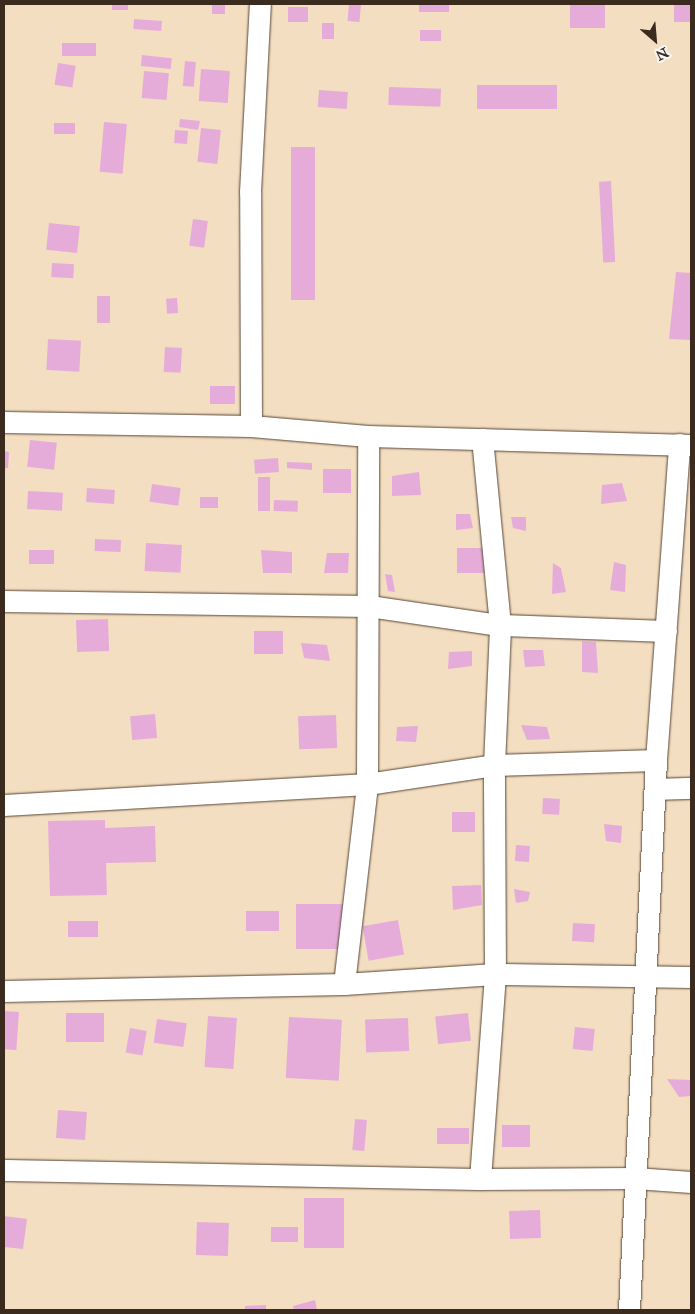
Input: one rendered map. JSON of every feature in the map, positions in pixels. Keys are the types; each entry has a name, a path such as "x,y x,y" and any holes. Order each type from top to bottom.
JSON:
{"street":[{"path":"251,426 250,192 260,4"},
{"path":"4,422 251,426 368,436 685,445 666,631 656,760 630,1310"},
{"path":"344,984 367,784 368,436"},
{"path":"480,1179 494,974 494,765 500,624 482,439"},
{"path":"4,602 369,606 500,624 666,631"},
{"path":"4,805 367,784 494,765 656,760"},
{"path":"656,790 691,788"},
{"path":"4,991 344,984 494,974 691,977"},
{"path":"4,1170 480,1179 635,1178 691,1182"}],"building":[{"path":"112,4 128,4 128,10 112,10"},
{"path":"212,4 225,4 225,14 212,14"},
{"path":"349,4 361,5 359,22 348,21"},
{"path":"419,4 449,4 449,12 419,12"},
{"path":"570,4 605,4 605,28 570,28"},
{"path":"674,4 691,4 691,22 674,22"},
{"path":"288,7 308,7 308,22 288,22"},
{"path":"134,19 162,21 161,31 133,29"},
{"path":"322,23 334,23 334,39 322,39"},
{"path":"420,30 441,30 441,41 420,41"},
{"path":"62,43 96,43 96,56 62,56"},
{"path":"142,55 172,58 171,69 141,66"},
{"path":"185,61 196,62 194,87 183,86"},
{"path":"58,63 76,66 72,88 55,85"},
{"path":"201,69 230,71 228,103 199,101"},
{"path":"144,71 169,73 167,100 142,98"},
{"path":"477,85 557,85 557,109 477,109"},
{"path":"389,87 441,89 440,107 388,105"},
{"path":"319,90 348,92 347,109 318,107"},
{"path":"180,119 200,121 198,130 179,127"},
{"path":"104,122 127,124 123,174 100,172"},
{"path":"54,123 75,123 75,134 54,134"},
{"path":"201,128 221,130 217,164 197,162"},
{"path":"175,130 188,131 187,144 174,143"},
{"path":"291,147 315,147 315,300 291,300"},
{"path":"611,181 615,262 603,263 599,182"},
{"path":"193,219 208,221 204,248 189,246"},
{"path":"49,223 80,226 77,253 46,250"},
{"path":"52,263 74,264 73,278 51,277"},
{"path":"676,272 691,273 691,340 669,339"},
{"path":"97,296 110,296 110,323 97,323"},
{"path":"177,298 178,313 167,314 166,299"},
{"path":"48,339 81,341 79,372 46,370"},
{"path":"165,347 182,348 181,373 164,372"},
{"path":"210,386 235,386 235,404 210,404"},
{"path":"30,440 57,443 54,470 27,467"},
{"path":"4,451 9,452 8,468 4,468"},
{"path":"278,458 279,472 255,474 254,460"},
{"path":"287,462 312,463 312,470 287,468"},
{"path":"323,469 351,469 351,493 323,493"},
{"path":"419,472 421,495 392,496 392,476"},
{"path":"258,477 270,477 270,511 258,511"},
{"path":"622,483 627,501 601,504 602,485"},
{"path":"152,484 181,488 178,506 149,502"},
{"path":"87,488 115,490 114,504 86,502"},
{"path":"28,491 63,493 62,511 27,509"},
{"path":"200,497 218,497 218,508 200,508"},
{"path":"274,500 298,501 298,512 274,511"},
{"path":"456,514 470,514 473,528 456,530"},
{"path":"511,517 526,517 526,531 513,528"},
{"path":"95,539 121,540 121,552 95,551"},
{"path":"146,543 182,545 180,573 145,571"},
{"path":"457,548 486,548 486,573 457,573"},
{"path":"29,550 54,550 54,564 29,564"},
{"path":"261,550 292,552 292,573 263,573"},
{"path":"327,553 349,553 348,573 324,573"},
{"path":"614,562 626,565 625,592 610,590"},
{"path":"553,563 561,568 566,592 552,594"},
{"path":"385,574 392,575 395,592 388,591"},
{"path":"108,619 109,651 77,652 76,620"},
{"path":"254,631 283,631 283,654 254,654"},
{"path":"582,641 596,642 598,673 582,672"},
{"path":"301,643 327,645 330,661 304,658"},
{"path":"523,650 543,650 545,666 525,667"},
{"path":"472,651 472,666 448,669 449,652"},
{"path":"155,714 157,738 132,740 130,716"},
{"path":"336,715 337,748 299,749 298,716"},
{"path":"521,725 547,727 550,739 527,740"},
{"path":"418,726 416,742 396,741 397,727"},
{"path":"543,798 560,799 559,815 542,814"},
{"path":"452,812 475,812 475,832 452,832"},
{"path":"105,820 105,828 155,826 156,862 106,863 107,895 50,896 48,821"},
{"path":"604,824 622,826 621,843 606,841"},
{"path":"516,845 530,846 529,862 515,861"},
{"path":"481,885 482,905 453,910 452,886"},
{"path":"514,889 530,892 528,901 516,903"},
{"path":"296,904 343,904 343,949 296,949"},
{"path":"246,911 279,911 279,931 246,931"},
{"path":"398,920 404,954 369,961 363,926"},
{"path":"68,921 98,921 98,937 68,937"},
{"path":"573,923 595,924 594,942 572,941"},
{"path":"4,1011 19,1012 16,1050 4,1049"},
{"path":"66,1013 104,1013 104,1042 66,1042"},
{"path":"468,1013 471,1041 438,1044 435,1016"},
{"path":"208,1016 237,1018 233,1069 204,1067"},
{"path":"289,1017 342,1020 339,1081 286,1078"},
{"path":"408,1018 409,1051 366,1052 365,1020"},
{"path":"157,1019 187,1023 183,1047 154,1043"},
{"path":"575,1027 595,1029 593,1051 573,1049"},
{"path":"130,1028 147,1031 142,1056 126,1053"},
{"path":"667,1079 691,1080 691,1096 679,1097"},
{"path":"58,1110 87,1112 85,1140 56,1138"},
{"path":"355,1119 367,1120 364,1151 352,1150"},
{"path":"502,1125 530,1125 530,1147 502,1147"},
{"path":"437,1128 469,1128 469,1144 437,1144"},
{"path":"304,1198 344,1198 344,1248 304,1248"},
{"path":"540,1210 541,1238 510,1239 509,1211"},
{"path":"4,1216 27,1219 23,1249 4,1247"},
{"path":"197,1222 229,1223 228,1256 196,1255"},
{"path":"271,1227 298,1227 298,1242 271,1242"},
{"path":"315,1300 317,1310 294,1310 293,1306"},
{"path":"266,1305 266,1310 245,1310 245,1306"}]}
